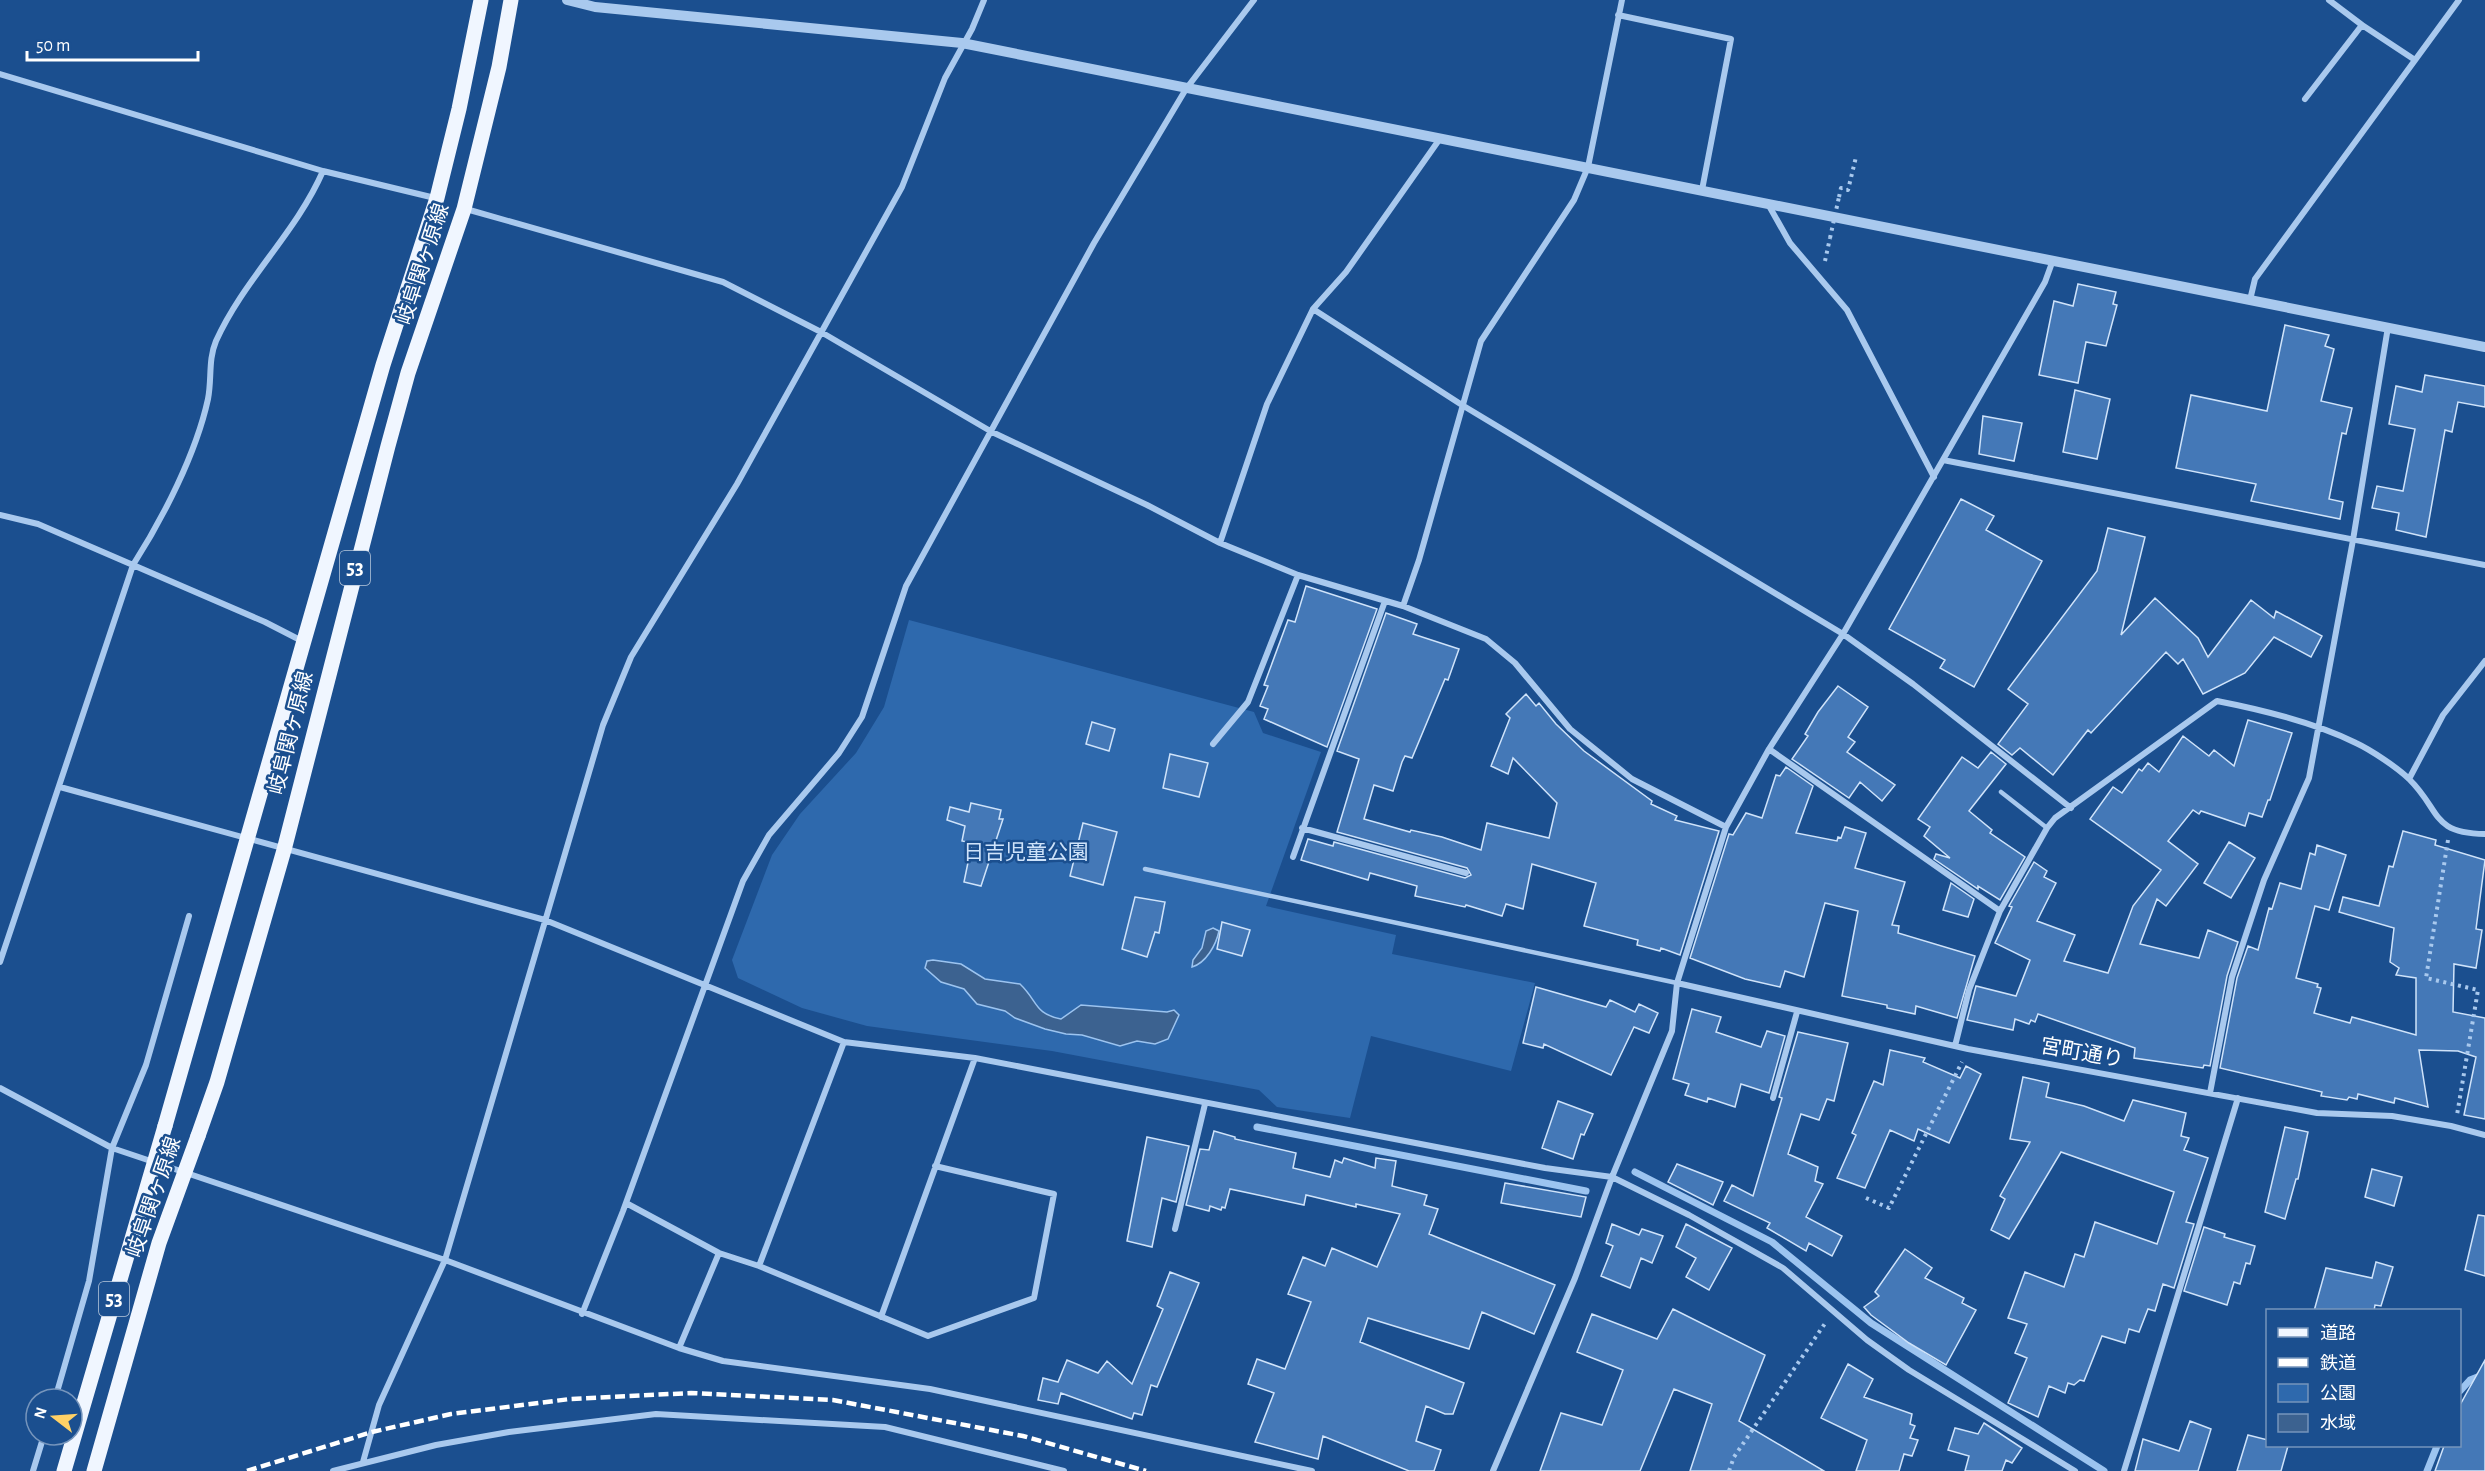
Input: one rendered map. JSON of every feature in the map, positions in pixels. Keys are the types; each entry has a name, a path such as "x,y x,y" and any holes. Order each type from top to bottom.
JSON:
{"main road":[{"name":"岐阜関ヶ原線","path":"64,1471 383,365 437,198 459,109 481,0"},
{"name":"岐阜関ヶ原線","path":"94,1471 159,1243 217,1082 284,849 390,435 464,209 499,67 511,0"}],"street":[{"path":"567,0 595,7 962,43 2485,347"},
{"path":"369,1471 363,1462 379,1405 445,1260 603,725 631,657 737,484 902,187 945,78 962,43 972,29 984,0"},
{"path":"582,1314 626,1203 742,881 769,835 839,753 862,717 906,586 1094,243 1186,88 1254,0"},
{"path":"1403,606 1419,560 1481,341 1574,200 1588,167 1622,0"},
{"path":"2329,0 2415,60"},
{"path":"2250,300 2255,279 2459,0"},
{"path":"1618,15 1731,39 1702,190"},
{"path":"2305,99 2362,25"},
{"path":"0,74 323,171 437,198"},
{"path":"1220,543 1267,404 1313,309 1346,272 1439,140"},
{"path":"0,962 133,565 164,516 201,422 208,397 209,367 215,343 229,315 311,197 323,171"},
{"path":"1767,204 1790,243 1846,310 1934,477"},
{"path":"464,209 723,282 820,332 992,432 1147,505 1220,543 1298,575 1403,606 1486,639 1515,663 1570,729 1632,779 1726,827"},
{"path":"1493,1471 1575,1278 1612,1177 1672,1031 1677,983 1726,827 1769,750 1843,634 1934,477 2044,282 2053,260"},
{"path":"1313,309 1462,405 1843,634 1913,684 2071,808"},
{"path":"2210,1093 2232,977 2264,880 2309,778 2353,540 2388,327"},
{"path":"1943,460 2485,565"},
{"path":"0,515 38,524 265,622 303,641"},
{"path":"1213,744 1248,702 1298,575"},
{"path":"1293,857 1385,601"},
{"path":"2409,779 2443,715 2485,661"},
{"path":"1955,1046 1969,990 2000,911 2047,828 2217,701 2252,708 2357,743 2409,779 2439,821 2462,834 2485,834"},
{"path":"1769,750 2000,911"},
{"path":"60,787 545,920 844,1042 975,1058 1545,1168 1612,1177 1689,1215 1783,1268 1867,1340 1910,1370 2075,1471"},
{"path":"1302,828 1466,873"},
{"path":"58,1387 89,1281 112,1148 146,1065 189,916"},
{"name":"宮町通り","path":"1677,983 1968,1049 2317,1113 2392,1116 2455,1127 2485,1135"},
{"path":"1773,1098 1797,1012"},
{"path":"759,1266 844,1042"},
{"path":"880,1317 975,1058"},
{"path":"0,1088 112,1148 445,1260 582,1314 723,1361 930,1389 1312,1471"},
{"path":"2124,1471 2238,1098"},
{"path":"1175,1229 1205,1104"},
{"path":"626,1203 719,1253 759,1266 928,1336 1034,1298 1054,1194 935,1166"},
{"path":"679,1348 719,1253"},
{"path":"333,1471 436,1445 508,1432 656,1414 885,1427 1064,1471"},
{"path":"33,1471 40,1447"}],"lane":[{"path":"2001,792 2047,828"},
{"path":"1145,869 1677,983"}],"path":[{"path":"1821,280 1841,188 1848,190 1856,157"},
{"path":"2450,827 2426,978 2478,990 2455,1127"},
{"path":"1866,1198 1889,1208 1968,1049"},
{"path":"1729,1471 1734,1457 1833,1311"}],"green space":[{"name":"日吉児童公園","path":"909,620 1254,712 1263,733 1321,752 1266,906 1396,935 1392,954 1535,983 1511,1071 1371,1036 1350,1118 1277,1107 1259,1090 1052,1051 867,1026 802,1008 738,978 732,960 772,855 800,814 856,753 884,707"}],"water":[{"path":"1213,928 1219,931 1213,947 1202,962 1192,967 1193,960 1202,948 1206,931"},
{"path":"927,961 961,964 985,979 1020,984 1037,1006 1052,1017 1061,1019 1081,1005 1167,1012 1174,1010 1179,1015 1168,1039 1155,1044 1137,1041 1120,1046 1082,1035 1066,1034 1015,1018 1005,1011 977,1004 964,989 941,982 925,968"}],"building":[{"path":"2078,284 2116,292 2113,304 2117,305 2106,346 2086,342 2078,383 2039,375 2054,301 2073,306"},
{"path":"2285,325 2329,335 2325,346 2334,349 2321,401 2352,408 2346,434 2342,433 2329,499 2343,502 2340,519 2251,501 2256,484 2176,468 2191,395 2267,411"},
{"path":"2425,375 2485,386 2485,407 2458,402 2452,432 2445,430 2426,537 2396,530 2399,513 2372,508 2377,486 2403,491 2415,429 2389,424 2396,386 2422,392"},
{"path":"2075,390 2110,399 2097,459 2063,452"},
{"path":"1983,416 2022,423 2014,461 1979,454"},
{"path":"1961,499 1994,516 1986,530 2042,561 1974,687 1940,668 1945,660 1889,629"},
{"path":"2108,528 2145,537 2121,635 2155,598 2198,638 2208,657 2251,600 2274,618 2276,611 2322,636 2311,657 2274,637 2245,673 2203,694 2183,659 2178,664 2166,652 2091,733 2088,730 2053,775 2020,748 2012,755 1998,744 2028,704 2008,689 2097,571"},
{"path":"1306,586 1377,609 1327,747 1264,719 1268,709 1260,706 1268,686 1264,685 1288,620 1295,622"},
{"path":"1386,613 1417,624 1413,634 1459,649 1448,680 1445,679 1412,758 1405,756 1393,791 1374,785 1364,819 1410,832 1411,830 1442,837 1481,850 1487,823 1549,838 1557,803 1513,758 1508,774 1491,766 1510,718 1506,714 1526,694 1536,706 1539,703 1556,724 1584,751 1652,801 1651,804 1677,816 1675,820 1719,831 1680,955 1661,948 1660,951 1637,945 1638,940 1584,926 1596,883 1532,864 1523,909 1506,904 1502,916 1466,905 1465,907 1415,896 1417,886 1370,873 1368,880 1301,860 1308,839 1333,846 1334,842 1465,878 1471,875 1467,868 1337,832 1359,759 1337,751"},
{"path":"1838,686 1868,707 1848,737 1855,742 1847,752 1895,785 1882,801 1860,782 1849,798 1792,759 1808,736 1805,734 1818,712"},
{"path":"2248,720 2292,733 2270,800 2268,800 2262,817 2249,813 2245,826 2201,811 2199,814 2193,810 2168,841 2198,864 2166,906 2157,899 2140,944 2199,958 2208,930 2238,942 2227,976 2210,1066 2204,1065 2203,1068 2134,1058 2135,1048 2038,1014 2035,1022 2031,1020 2029,1024 2015,1019 2013,1030 1967,1020 1976,986 2016,996 2030,960 1995,943 2012,907 2009,906 2034,862 2047,871 2044,877 2056,883 2037,921 2075,935 2064,961 2108,973 2133,906 2161,870 2090,819 2113,787 2122,793 2139,769 2142,771 2148,763 2159,772 2183,736 2209,756 2214,750 2234,766"},
{"path":"1092,722 1115,729 1109,751 1086,744"},
{"path":"1991,752 2006,764 1969,811 1992,830 1990,833 2025,857 2000,900 1978,886 1978,889 1934,859 1936,854 1950,858 1924,836 1930,827 1918,819 1962,757 1978,768"},
{"path":"1170,754 1208,763 1199,797 1163,788"},
{"path":"1786,767 1813,786 1796,833 1837,841 1838,837 1841,838 1845,827 1866,833 1855,868 1905,882 1892,925 1899,926 1898,933 1975,956 1957,1018 1916,1006 1915,1014 1887,1008 1887,1005 1842,996 1858,911 1825,903 1804,977 1785,971 1780,987 1745,979 1690,958 1729,834 1733,835 1746,813 1762,818 1776,775 1780,776"},
{"path":"971,803 1001,810 999,819 1003,819 981,886 964,882 972,843 962,841 965,826 947,820 950,807 969,812"},
{"path":"1083,823 1117,832 1103,885 1070,876"},
{"path":"2403,831 2436,840 2435,845 2485,860 2476,929 2482,930 2476,968 2454,964 2453,1012 2485,1018 2485,1119 2464,1115 2476,1057 2458,1051 2419,1050 2428,1107 2395,1098 2394,1103 2358,1094 2357,1099 2349,1097 2347,1100 2321,1096 2322,1092 2220,1068 2237,978 2248,946 2258,950 2269,908 2272,909 2280,883 2301,889 2310,853 2315,855 2317,845 2346,855 2329,910 2315,906 2296,978 2318,984 2317,987 2321,988 2314,1013 2350,1023 2352,1017 2416,1035 2416,978 2396,975 2399,968 2390,962 2394,928 2339,912 2343,897 2379,906 2389,866 2393,867"},
{"path":"2229,842 2255,858 2231,898 2204,883"},
{"path":"1951,883 1974,899 1968,917 1943,910"},
{"path":"1135,897 1165,902 1159,933 1155,932 1147,957 1122,949"},
{"path":"1222,922 1250,930 1242,956 1217,949"},
{"path":"1536,987 1606,1007 1610,1000 1635,1012 1639,1004 1658,1013 1649,1033 1634,1027 1611,1075 1544,1044 1543,1048 1523,1043"},
{"path":"1692,1009 1721,1017 1716,1032 1761,1047 1767,1031 1785,1036 1769,1093 1741,1084 1735,1107 1708,1098 1707,1102 1685,1095 1689,1084 1673,1079"},
{"path":"1798,1032 1848,1043 1834,1101 1827,1099 1819,1120 1801,1114 1788,1154 1818,1167 1815,1181 1823,1184 1806,1217 1842,1236 1832,1256 1809,1243 1806,1251 1767,1228 1770,1223 1724,1201 1732,1185 1753,1196 1782,1098 1779,1097"},
{"path":"1890,1050 1925,1058 1923,1062 1960,1078 1966,1066 1981,1074 1949,1143 1918,1129 1914,1141 1890,1130 1865,1188 1837,1178 1856,1135 1852,1133 1874,1081 1883,1085"},
{"path":"2023,1077 2049,1083 2046,1097 2084,1106 2124,1121 2133,1100 2186,1113 2181,1136 2189,1138 2184,1150 2208,1158 2186,1222 2194,1224 2174,1288 2163,1284 2155,1311 2148,1309 2139,1332 2129,1329 2125,1343 2102,1336 2084,1381 2080,1380 2074,1385 2068,1383 2065,1393 2049,1386 2038,1417 2008,1403 2027,1358 2015,1353 2027,1324 2008,1318 2025,1272 2064,1287 2075,1254 2084,1257 2095,1222 2157,1244 2174,1192 2061,1152 2009,1239 1991,1230 2005,1199 2000,1196 2030,1142 2010,1139"},
{"path":"1558,1101 1593,1114 1584,1135 1581,1134 1573,1159 1542,1148"},
{"path":"2285,1127 2308,1132 2298,1179 2296,1179 2285,1219 2265,1212"},
{"path":"1214,1131 1235,1137 1235,1139 1296,1153 1293,1168 1330,1177 1335,1160 1342,1163 1344,1158 1375,1168 1376,1158 1396,1161 1392,1186 1427,1195 1424,1205 1438,1209 1429,1234 1555,1285 1534,1334 1482,1312 1469,1349 1368,1318 1360,1342 1464,1383 1453,1414 1445,1414 1426,1406 1416,1441 1441,1450 1434,1471 1409,1471 1323,1436 1318,1459 1255,1442 1274,1393 1248,1384 1257,1359 1285,1369 1311,1302 1288,1294 1303,1257 1325,1266 1332,1248 1377,1267 1400,1214 1356,1204 1356,1207 1306,1195 1304,1205 1230,1189 1225,1208 1222,1207 1221,1210 1210,1206 1209,1211 1186,1205 1200,1149 1209,1150"},
{"path":"1147,1137 1189,1146 1176,1202 1162,1198 1152,1247 1127,1241"},
{"path":"1677,1164 1723,1182 1713,1205 1668,1182"},
{"path":"2372,1169 2402,1177 2394,1206 2365,1197"},
{"path":"1505,1183 1586,1197 1581,1217 1501,1203"},
{"path":"2478,1215 2485,1216 2485,1276 2465,1270"},
{"path":"1612,1224 1639,1235 1642,1229 1663,1236 1652,1263 1641,1258 1630,1288 1601,1276 1613,1246 1606,1243"},
{"path":"1686,1224 1732,1248 1709,1290 1686,1277 1696,1258 1676,1247"},
{"path":"2204,1227 2225,1234 2224,1237 2255,1246 2250,1264 2246,1263 2240,1284 2234,1282 2227,1305 2184,1291"},
{"path":"1905,1249 1932,1268 1925,1278 1964,1298 1962,1303 1976,1310 1946,1365 1909,1343 1871,1315 1864,1307 1879,1296 1875,1292"},
{"path":"2376,1262 2393,1267 2381,1306 2375,1305 2374,1309 2315,1309 2326,1268 2372,1278"},
{"path":"1170,1272 1199,1283 1157,1387 1151,1385 1142,1415 1134,1413 1132,1419 1061,1393 1058,1404 1038,1400 1043,1378 1058,1382 1067,1360 1098,1373 1107,1361 1132,1384 1163,1309 1157,1306"},
{"path":"1673,1309 1765,1355 1739,1421 1824,1471 1690,1471 1712,1404 1674,1389 1640,1471 1540,1471 1561,1413 1602,1425 1623,1370 1577,1352 1592,1314 1657,1339"},
{"path":"2485,1360 2485,1471 2435,1471 2444,1447 2461,1447 2461,1403"},
{"path":"1848,1364 1873,1379 1864,1397 1912,1414 1910,1424 1915,1426 1910,1438 1918,1440 1912,1456 1904,1454 1899,1471 1856,1471 1867,1440 1821,1418"},
{"path":"2190,1421 2211,1429 2198,1471 2135,1471 2143,1439 2179,1451"},
{"path":"1984,1423 2022,1448 2012,1463 2006,1460 2002,1471 1965,1471 1969,1456 1948,1450 1955,1428 1978,1434"},
{"path":"2248,1435 2266,1440 2266,1447 2288,1447 2281,1471 2237,1471"}],"waterway":[{"path":"1257,1127 1586,1191"},
{"path":"1635,1172 1772,1242 1871,1323 2104,1471"},
{"path":"2461,1390 2470,1380 2485,1374"},
{"path":"2427,1471 2437,1447"}],"railway":[{"path":"247,1471 372,1432 451,1414 570,1399 691,1393 833,1400 1023,1436 1146,1471"}]}
